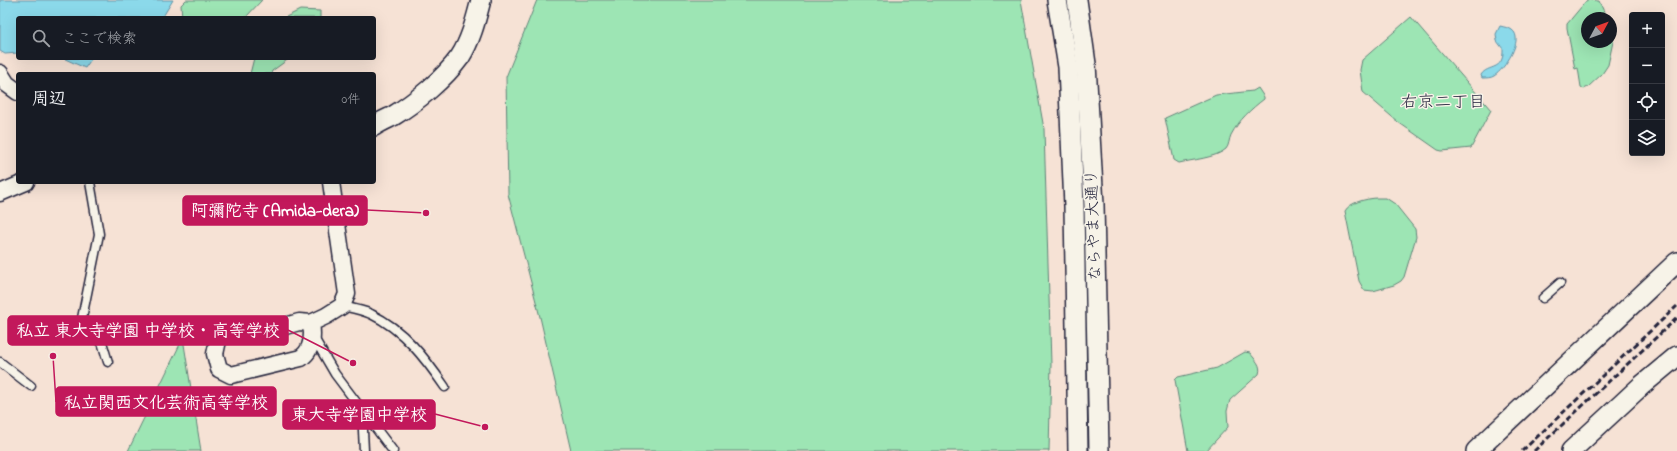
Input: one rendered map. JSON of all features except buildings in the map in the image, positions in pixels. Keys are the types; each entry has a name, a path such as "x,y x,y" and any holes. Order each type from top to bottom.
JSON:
{"street":[{"path":"376,125 393,116 425,93 446,74 460,57 475,23 481,0"},
{"name":"ならやま大通り","path":"1057,0 1068,67 1074,206 1078,451"},
{"name":"ならやま大通り","path":"1077,0 1086,64 1094,205 1099,451"},
{"path":"0,73 7,84 16,91"},
{"path":"0,193 21,184"},
{"path":"312,330 299,322 282,327 219,336 215,354 219,369 231,375 301,358 306,355 312,330 326,316 342,306 347,294 331,184"},
{"path":"1476,451 1677,262"},
{"path":"1571,451 1641,386 1677,356"}],"lane":[{"path":"90,184 99,234 80,328 102,342 108,362"},
{"path":"1543,298 1560,283"},
{"path":"342,306 371,314 396,330 412,344 445,387"},
{"path":"312,330 335,374 393,451"},
{"path":"0,362 30,386"},
{"path":"362,410 364,451"}],"green space":[{"path":"186,0 262,0 247,16 182,16 181,5"},
{"path":"537,0 1021,0 1044,129 1051,364 1049,451 571,451 540,317 508,194 506,77"},
{"path":"1587,0 1599,1 1604,12 1581,12 1581,48 1612,48 1608,65 1602,74 1584,89 1581,87 1578,68 1575,69 1567,24"},
{"path":"300,10 320,11 320,16 288,16"},
{"path":"1411,17 1491,110 1471,148 1442,151 1438,150 1398,122 1363,92 1360,70 1362,60"},
{"path":"254,60 287,60 272,72 250,72"},
{"path":"1258,88 1264,99 1238,124 1231,135 1226,149 1216,155 1203,158 1179,163 1174,160 1165,118 1216,95 1253,91"},
{"path":"1376,198 1386,198 1395,204 1415,229 1416,237 1404,277 1401,281 1394,285 1373,291 1364,290 1359,281 1345,211 1354,203"},
{"path":"183,338 201,451 128,451"},
{"path":"1245,352 1250,353 1258,363 1260,368 1259,374 1230,400 1227,411 1228,427 1206,451 1188,451 1175,380 1178,377 1217,368"}],"water":[{"path":"0,0 173,0 163,16 16,16 16,53 5,54 0,51"},
{"path":"1500,26 1511,29 1515,34 1515,47 1508,61 1498,73 1491,77 1482,78 1481,75 1498,64 1503,56 1503,49 1497,41 1496,34"},
{"path":"67,60 91,60 85,68"}],"railway":[{"path":"1522,451 1677,306"},
{"path":"1534,451 1677,318"}],"place":[{"name":"阿彌陀寺 (Amida-dera)","path":"426,213"},
{"name":"私立関西文化芸術高等学校","path":"53,356"},
{"name":"私立 東大寺学園 中学校・高等学校","path":"353,363"},
{"name":"東大寺学園中学校","path":"485,427"}],"district":[{"name":"右京二丁目","path":"1443,102"}]}
